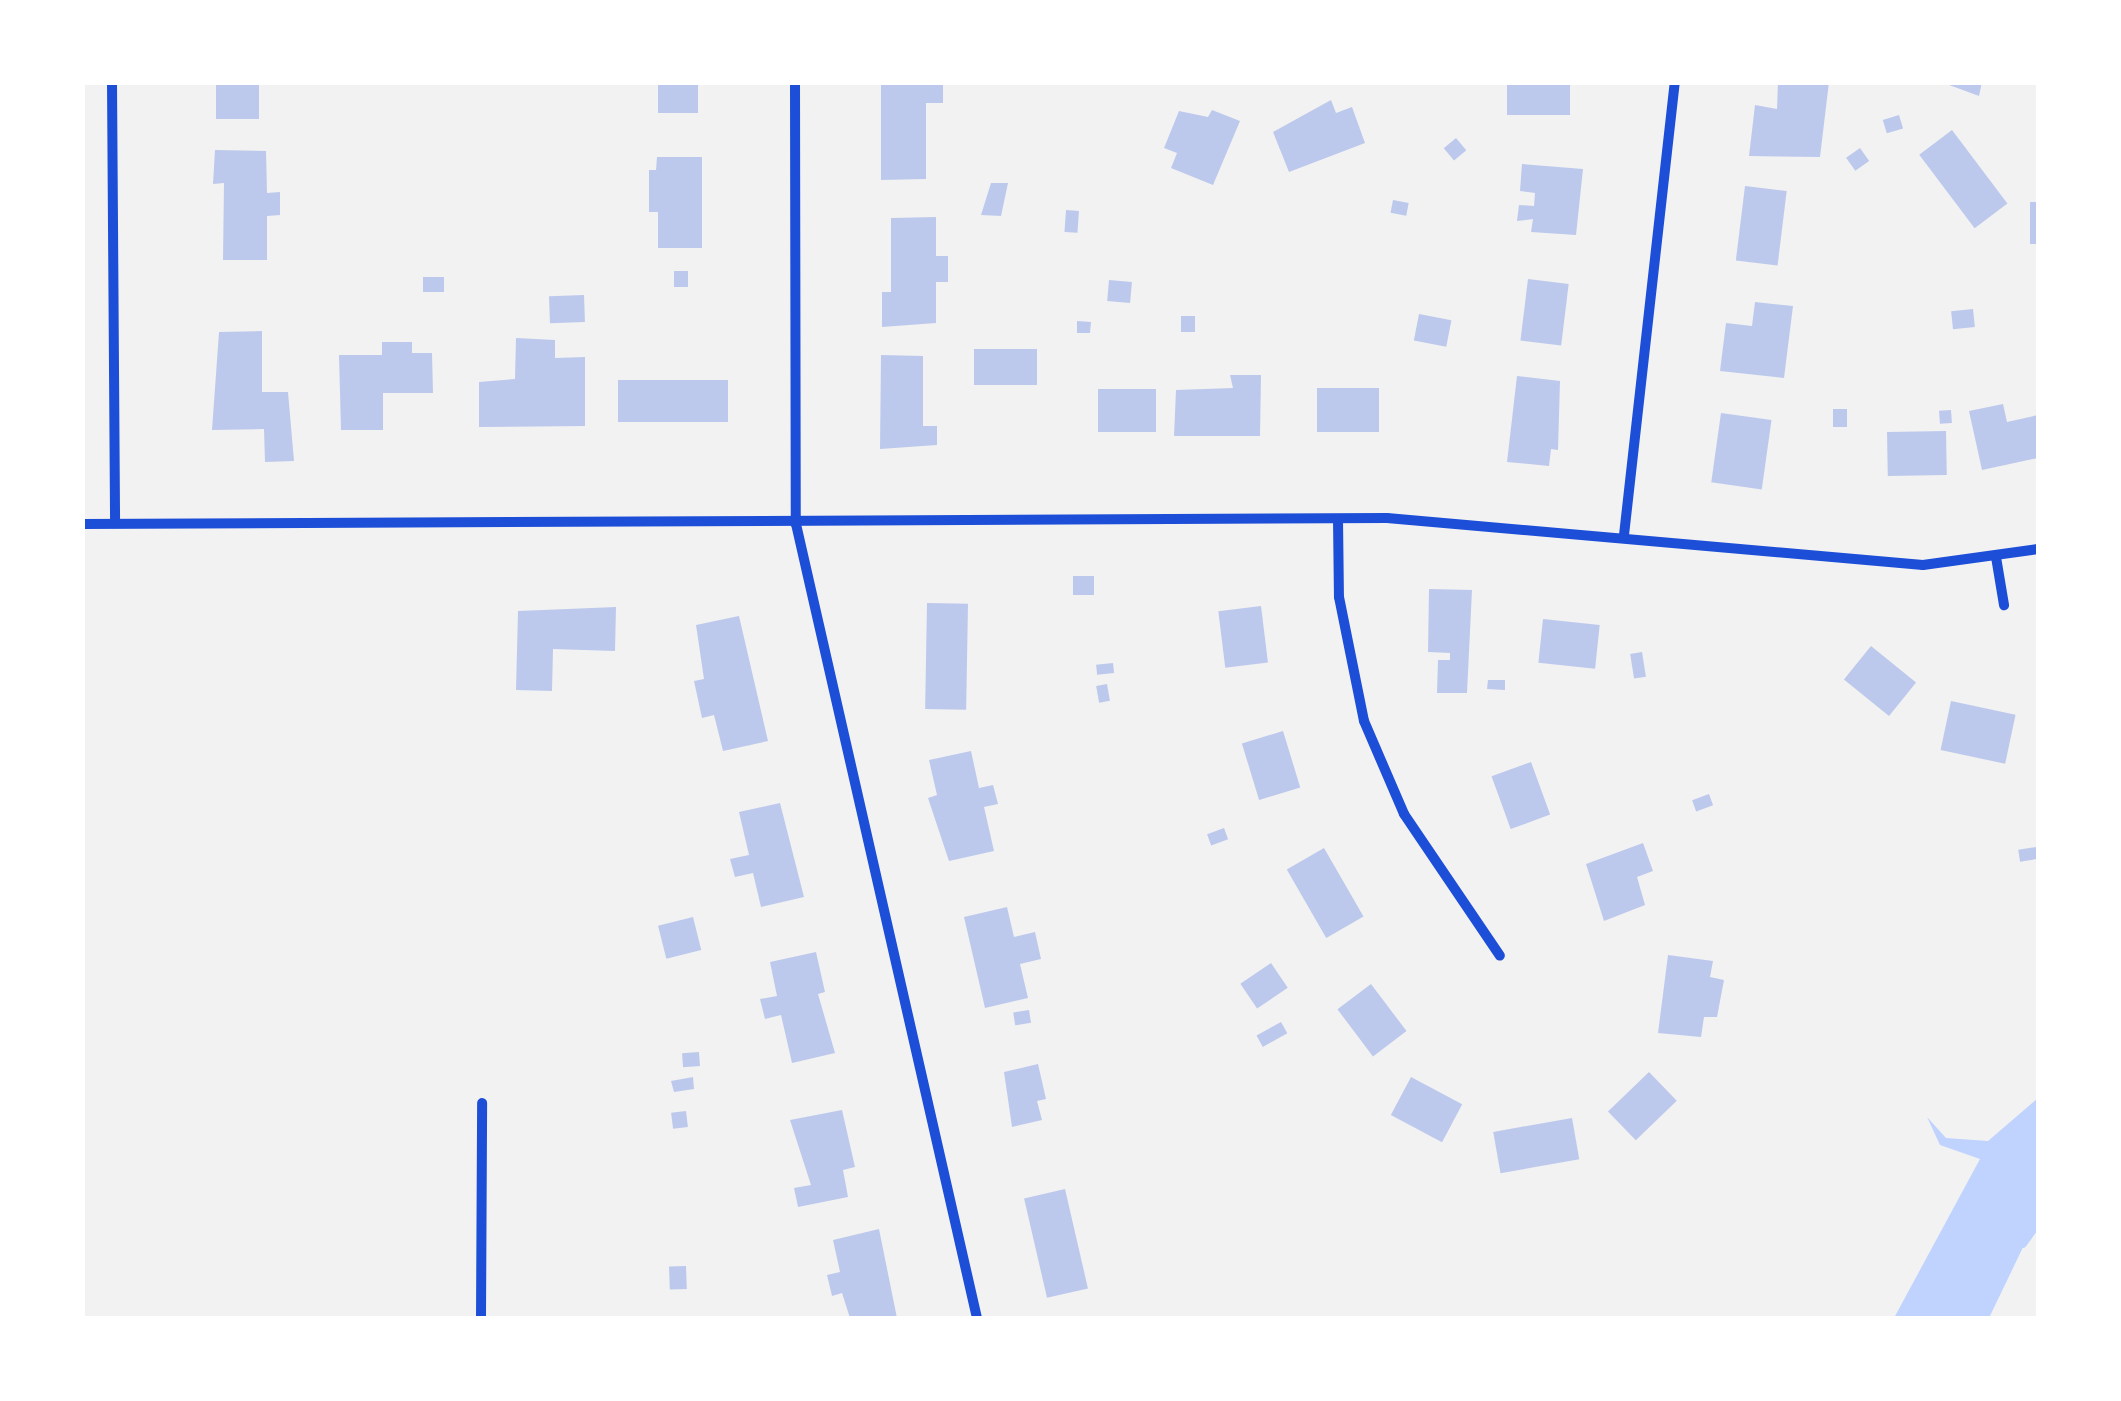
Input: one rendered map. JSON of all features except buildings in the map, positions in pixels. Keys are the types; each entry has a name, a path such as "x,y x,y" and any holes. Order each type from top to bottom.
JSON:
{"street":[{"path":"112,82 115,522"},
{"path":"795,82 796,524 977,1318"},
{"path":"1624,535 1674,82"},
{"path":"82,524 1338,519 1624,535 1924,565 2038,549"},
{"path":"1338,519 1340,597 1364,721 1404,814 1500,956"},
{"path":"1996,557 2004,606"},
{"path":"481,1318 482,1103"}],"water":[{"path":"2038,1098 2038,1216 1989,1318 1894,1318 1980,1159 1940,1145 1927,1117 1946,1138 1988,1141"}],"waterway":[{"path":"2022,1243 2038,1221"}]}
